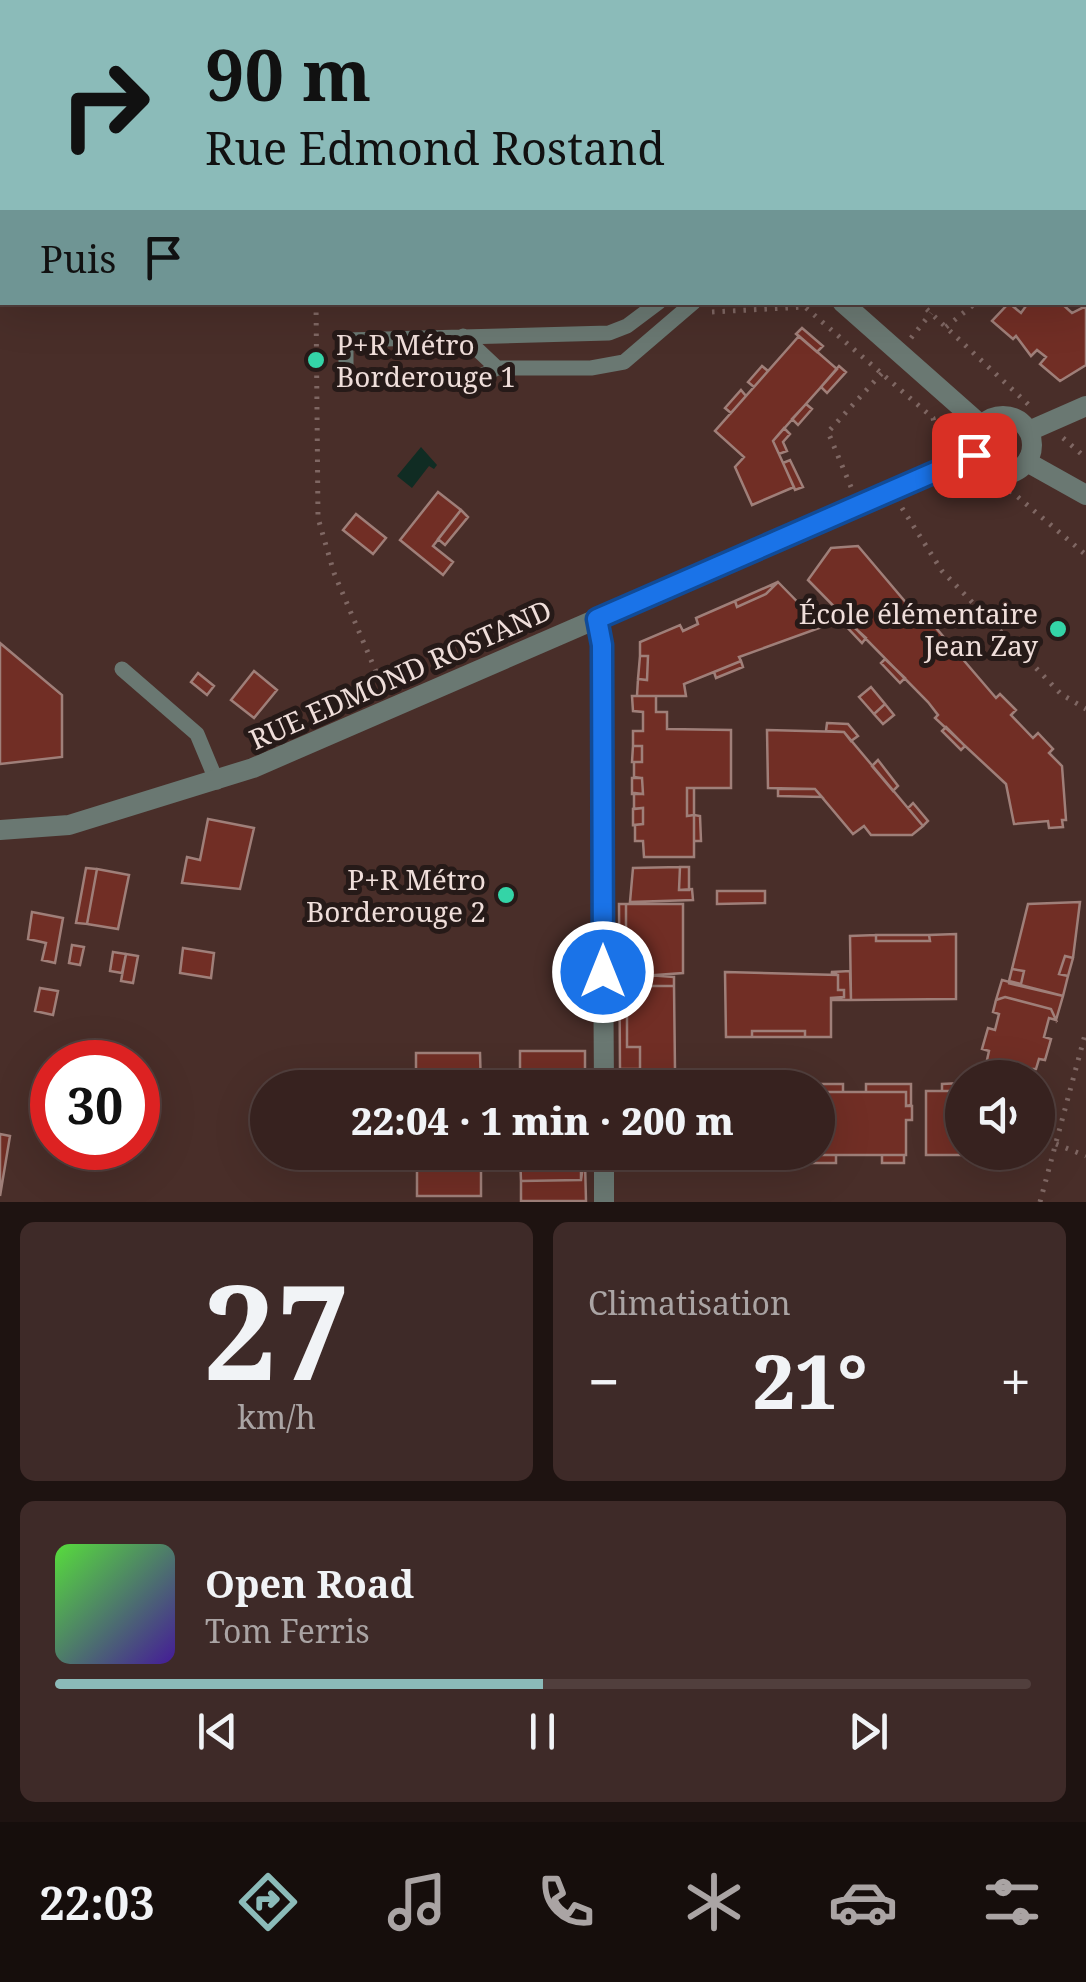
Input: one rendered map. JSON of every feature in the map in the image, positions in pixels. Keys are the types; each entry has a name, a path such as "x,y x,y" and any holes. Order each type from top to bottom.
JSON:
{"street":[{"path":"846,305 981,425"},
{"path":"1032,421 1032,447 1027,462 1010,474 988,471 974,455 974,439 981,425 1006,416 1032,421 1086,406"},
{"name":"RUE EDMOND ROSTAND","path":"0,830 70,825 217,782 393,710 974,455"},
{"path":"1027,462 1086,495"},
{"path":"597,619 602,645 604,1070"},
{"path":"604,1170 604,1202"}],"lane":[{"path":"655,305 627,326 609,333 346,340 346,380 470,381 497,368 591,368 624,362 700,307"},
{"path":"463,336 497,368"},
{"path":"122,669 198,734 217,782"}],"path":[{"path":"316,305 318,518 334,573 393,710"},
{"path":"922,305 1032,421"},
{"path":"946,327 972,305"},
{"path":"700,307 805,308 934,418"},
{"path":"859,507 828,432 931,313"},
{"path":"944,470 952,486 966,482 1012,492 1086,555"},
{"path":"900,506 942,571 1061,694 1086,709"},
{"path":"1040,1202 1086,1031"},
{"path":"1056,1144 1086,1156"}],"shaded area":[{"path":"421,447 437,465 434,469 429,466 412,488 397,476"}],"building":[{"path":"1007,305 1021,313 1026,306 1063,305 1072,313 1086,306 1086,365 1060,381 1040,364 1046,357 1037,350 1031,356 1016,336 1013,339 992,321"},
{"path":"802,328 823,346 817,352 796,334"},
{"path":"799,336 837,369 773,441 794,487 752,505 735,467 744,457 715,431"},
{"path":"762,366 768,371 754,387 748,382"},
{"path":"839,366 846,372 827,393 821,387"},
{"path":"741,390 746,396 731,413 725,408"},
{"path":"806,404 812,409 798,425 792,419"},
{"path":"784,428 790,434 783,442 787,451 779,454 773,441"},
{"path":"790,460 803,487 795,490 783,463"},
{"path":"438,492 461,510 433,546 453,562 443,575 400,540"},
{"path":"461,510 468,517 445,545 438,539"},
{"path":"356,514 386,538 373,554 343,530"},
{"path":"858,546 925,625 930,621 996,698 1000,694 1016,710 1011,715 1033,738 1038,733 1053,749 1049,753 1062,766 1066,820 1062,820 1063,827 1049,828 1048,821 1014,824 1006,784 935,718 938,715 928,702 808,580 831,548"},
{"path":"778,582 766,594 737,607 735,601"},
{"path":"778,582 822,627 739,657 741,661 684,684 686,696 637,696 638,679 647,680 648,656 640,656 640,642 680,625 683,631 698,624 696,618 735,601 737,607 766,594"},
{"path":"846,620 866,638 862,643 843,623"},
{"path":"0,643 62,695 62,757 0,764"},
{"path":"640,656 648,656 647,680 638,679"},
{"path":"885,659 905,678 900,683 881,663"},
{"path":"741,661 743,667 716,678 714,672"},
{"path":"254,671 277,690 254,718 231,700"},
{"path":"198,673 214,686 207,695 191,682"},
{"path":"871,687 885,704 874,714 859,697"},
{"path":"632,696 656,696 656,712 667,712 667,729 731,730 731,788 687,788 687,816 694,815 694,857 644,857 643,841 635,841 635,825 643,824 643,808 634,809 634,793 643,794 642,778 634,777 634,762 642,762 642,746 633,746 633,731 643,731 643,712 633,711"},
{"path":"885,704 894,715 883,724 874,714"},
{"path":"827,723 848,724 858,736 851,741 844,732 826,731"},
{"path":"946,727 965,746 961,750 942,731"},
{"path":"767,730 844,732 923,826 912,835 871,835 864,826 853,834 815,789 768,788"},
{"path":"633,746 642,746 642,762 632,762"},
{"path":"878,760 898,786 893,791 872,766"},
{"path":"632,778 642,778 643,794 632,794"},
{"path":"687,788 694,788 694,815 687,816"},
{"path":"778,789 815,789 822,797 778,796"},
{"path":"913,803 928,821 923,826 908,808"},
{"path":"643,808 643,824 633,825 633,809"},
{"path":"694,815 700,816 701,841 694,841"},
{"path":"208,819 254,828 240,889 182,883 187,857 200,860"},
{"path":"680,867 689,867 689,890 679,890"},
{"path":"680,867 679,890 692,889 693,900 630,902 633,868"},
{"path":"86,868 97,869 87,924 76,923"},
{"path":"97,869 129,875 118,929 87,924"},
{"path":"717,891 765,891 765,903 717,904"},
{"path":"1080,902 1073,958 1065,956 1059,974 1068,976 1063,996 1008,983 1021,984 1024,971 1012,969 1028,904"},
{"path":"619,904 626,904 626,944 620,944 620,973 674,977 674,986 620,986 620,1012 627,1012 627,1047 640,1047 640,1069 620,1069"},
{"path":"626,904 683,904 683,973 628,977 620,973 620,944 626,944"},
{"path":"32,912 63,918 55,963 42,960 46,943 28,939"},
{"path":"956,934 956,999 851,1000 850,936 876,935 876,941 930,941 929,935"},
{"path":"876,935 929,935 930,941 876,941"},
{"path":"72,945 84,947 80,965 69,963"},
{"path":"183,948 214,953 211,978 180,973"},
{"path":"113,952 126,954 122,973 110,971"},
{"path":"126,954 138,956 133,983 121,981"},
{"path":"1065,956 1073,958 1068,976 1059,974"},
{"path":"1012,969 1024,971 1021,984 1009,981"},
{"path":"850,971 851,1000 831,1000 844,997 844,990 838,990 838,975 831,972"},
{"path":"725,972 838,975 838,990 844,990 844,997 831,998 831,1037 805,1037 805,1031 752,1031 752,1037 726,1037"},
{"path":"1002,980 1063,996 1056,1020 1051,1009 1005,997 996,1000"},
{"path":"620,986 674,986 675,1070 640,1069 640,1047 627,1047 627,1012 620,1012"},
{"path":"40,988 58,991 53,1015 35,1011"},
{"path":"1005,997 1051,1009 1056,1020 1049,1018 1044,1037 1051,1039 1045,1060 987,1060 989,1051 982,1049 988,1028 995,1030 999,1014 993,1012 996,1000"},
{"path":"752,1031 805,1031 805,1037 752,1037"},
{"path":"520,1051 585,1051 585,1070 520,1070"},
{"path":"416,1053 480,1053 480,1070 416,1070"},
{"path":"835,1084 843,1084 843,1092 835,1092"},
{"path":"866,1084 911,1084 911,1105 906,1106 906,1092 866,1092"},
{"path":"926,1091 945,1091 945,1155 926,1155"},
{"path":"835,1092 906,1092 912,1120 906,1120 906,1155 835,1155"},
{"path":"0,1134 10,1136 0,1196"},
{"path":"882,1155 904,1155 904,1163 882,1163"},
{"path":"417,1170 481,1170 481,1196 417,1196"},
{"path":"521,1170 582,1170 581,1180 521,1181"},
{"path":"581,1170 585,1170 586,1201 521,1201 521,1181 581,1180"}],"place":[{"name":"P+R Métro Borderouge 1","path":"316,360"},
{"name":"École élémentaire Jean Zay","path":"1058,629"},
{"name":"P+R Métro Borderouge 2","path":"506,895"}],"route":[{"path":"603,972 602,645 597,619 974,455"}]}
